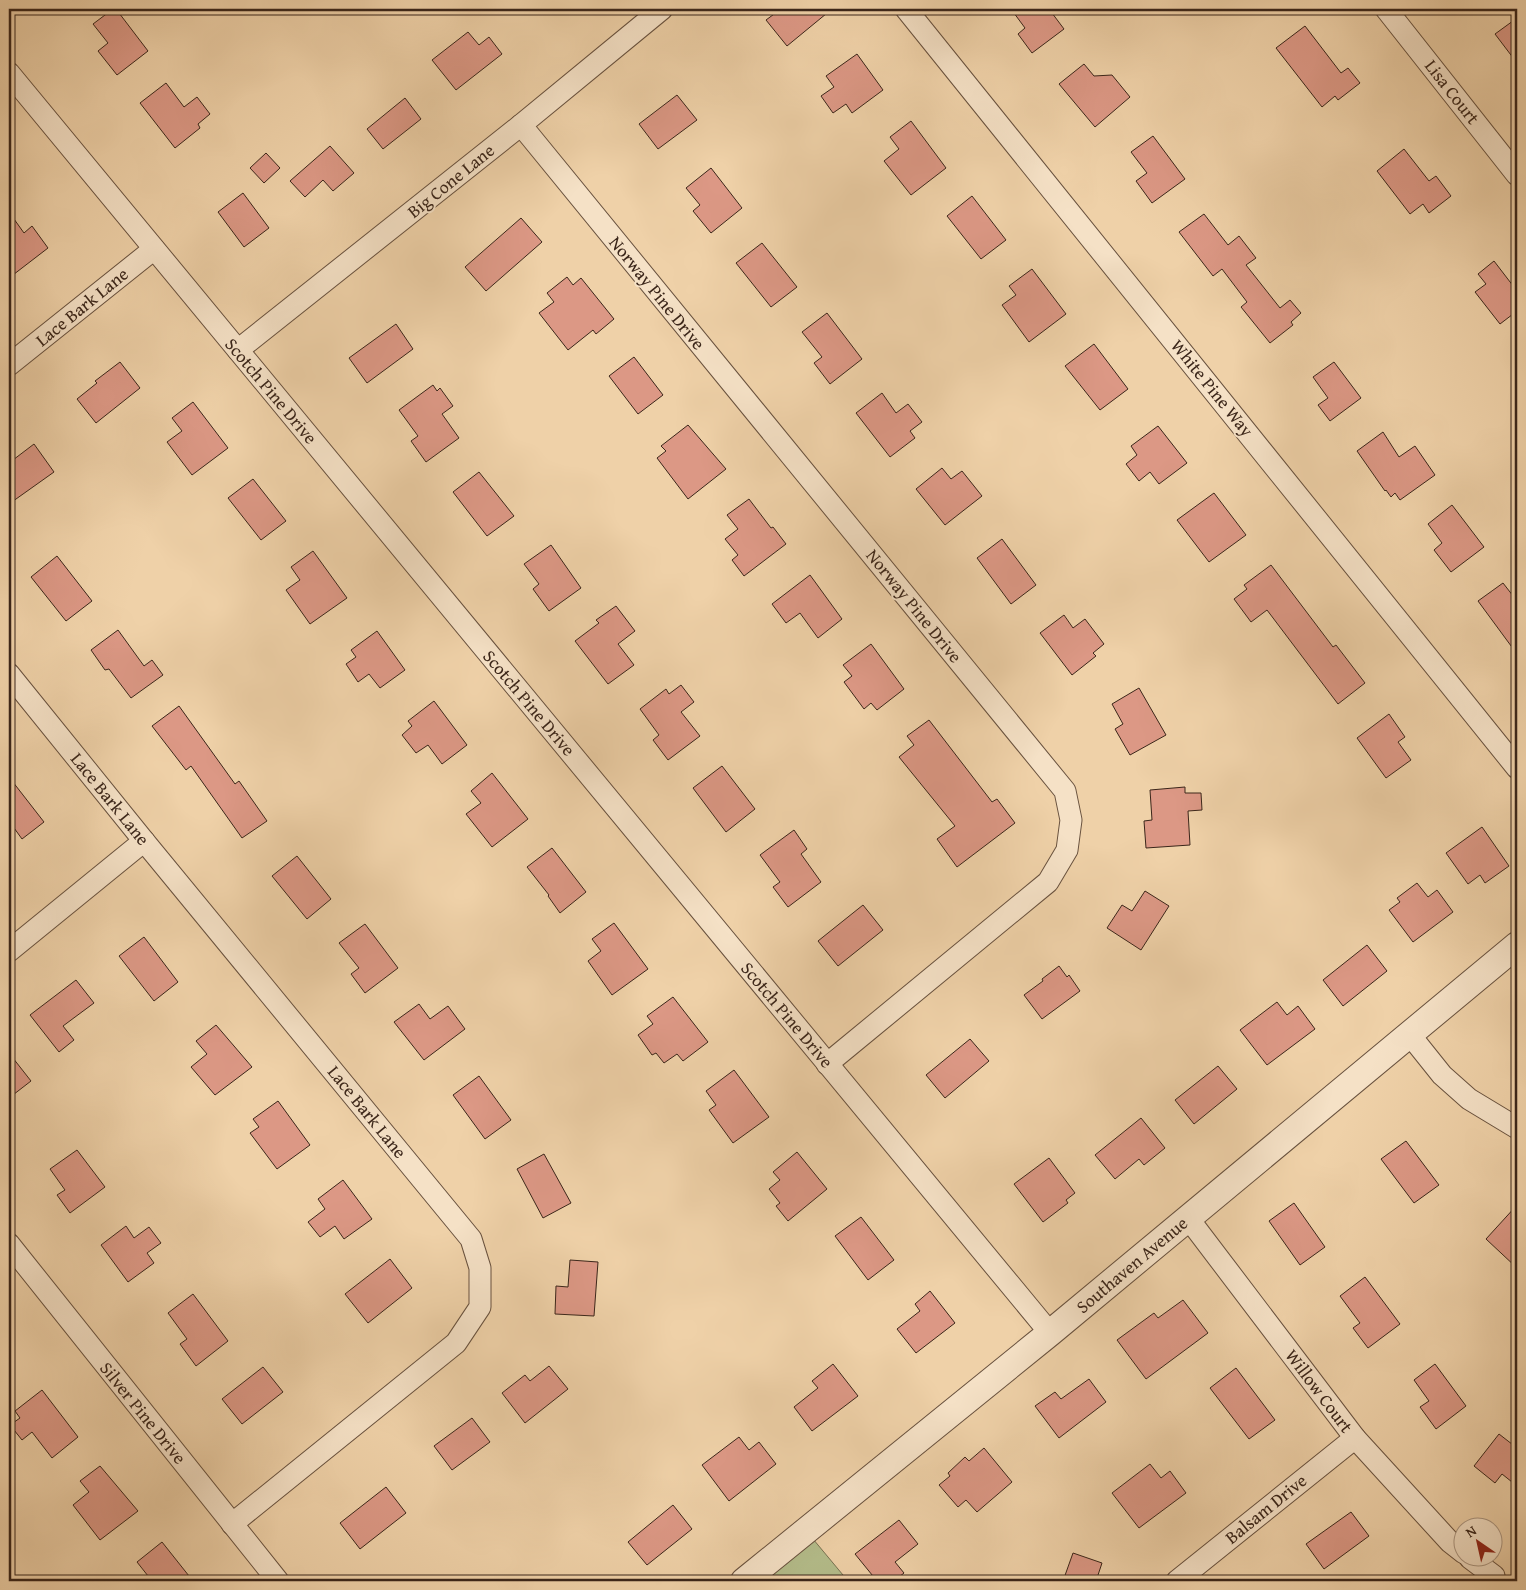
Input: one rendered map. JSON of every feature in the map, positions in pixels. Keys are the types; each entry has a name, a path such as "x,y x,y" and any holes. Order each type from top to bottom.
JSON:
{"street":[{"name":"Big Cone Lane","path":"238,350 521,125 662,9"},
{"name":"White Pine Way","path":"906,9 1517,768"},
{"name":"Lisa Court","path":"1386,9 1517,175"},
{"name":"Scotch Pine Drive","path":"9,73 1050,1333"},
{"name":"Norway Pine Drive","path":"521,125 1065,791 1071,820 1066,850 1048,882 828,1064"},
{"name":"Lace Bark Lane","path":"9,365 154,249"},
{"name":"Lace Bark Lane","path":"9,674 471,1239 480,1268 480,1307 456,1343 232,1524"},
{"path":"9,951 144,841"},
{"name":"Southaven Avenue","path":"744,1581 1050,1333 1517,945"},
{"path":"1410,1035 1442,1075 1469,1099 1517,1128"},
{"name":"Willow Court","path":"1188,1218 1355,1438 1454,1545"},
{"name":"Silver Pine Drive","path":"9,1244 278,1581"},
{"name":"Balsam Drive","path":"1177,1581 1355,1438"},
{"path":"1483,1568 1494,1576"}],"green space":[{"path":"813,1539 848,1581 761,1581"}],"building":[{"path":"113,9 116,9 148,51 117,75 98,51 108,43 93,24"},
{"path":"781,9 832,9 787,46 766,20"},
{"path":"1011,9 1049,9 1064,29 1032,53 1018,34 1025,28"},
{"path":"1517,18 1517,63 1495,34"},
{"path":"1305,26 1341,73 1348,68 1360,83 1338,100 1335,96 1322,107 1276,48"},
{"path":"468,32 479,45 489,37 502,54 456,90 432,60"},
{"path":"857,54 883,90 852,113 846,104 833,113 821,96 834,87 826,76"},
{"path":"1084,64 1094,76 1112,75 1130,97 1095,127 1059,84"},
{"path":"166,83 184,107 197,97 210,114 198,124 200,128 175,148 140,103"},
{"path":"677,95 697,120 658,149 639,124"},
{"path":"405,98 421,119 383,149 367,129"},
{"path":"911,121 946,168 911,195 884,161 899,149 890,137"},
{"path":"1153,136 1185,179 1152,203 1136,181 1147,173 1131,152"},
{"path":"330,146 354,173 333,191 323,180 305,197 290,181"},
{"path":"1404,149 1429,181 1436,176 1451,196 1429,213 1423,204 1410,214 1377,171"},
{"path":"266,153 280,168 264,183 250,168"},
{"path":"711,168 742,208 711,233 693,211 700,205 686,188"},
{"path":"243,193 269,228 244,247 218,212"},
{"path":"972,196 1006,240 981,259 947,216"},
{"path":"9,212 24,233 32,226 48,248 9,278"},
{"path":"1204,214 1228,245 1239,236 1256,258 1246,265 1280,308 1290,300 1301,313 1291,322 1293,325 1270,343 1241,307 1247,302 1222,269 1213,276 1179,232"},
{"path":"521,218 542,242 486,291 465,267"},
{"path":"762,243 797,287 771,307 736,263"},
{"path":"1494,261 1517,291 1517,311 1500,324 1475,292 1486,284 1478,274"},
{"path":"1032,269 1066,314 1029,342 1002,305 1016,295 1009,286"},
{"path":"567,277 573,285 581,278 614,319 596,334 593,330 568,350 539,313 554,302 547,293"},
{"path":"827,313 862,359 830,384 814,363 822,357 802,332"},
{"path":"396,324 413,349 367,383 349,358"},
{"path":"1094,344 1128,389 1100,410 1065,366"},
{"path":"634,357 663,395 638,414 609,376"},
{"path":"120,362 140,388 96,423 77,399 97,383 95,381"},
{"path":"1334,362 1361,398 1330,421 1318,405 1328,398 1313,377"},
{"path":"433,385 437,391 440,388 453,406 442,414 459,438 426,462 411,441 418,436 399,410"},
{"path":"882,393 896,413 908,404 922,422 910,431 915,438 890,457 856,413"},
{"path":"193,402 228,448 192,475 167,442 182,431 172,418"},
{"path":"688,425 726,469 688,499 657,458 666,451 661,446"},
{"path":"1158,426 1187,463 1159,484 1150,472 1139,481 1126,464 1137,455 1131,446"},
{"path":"1383,432 1399,457 1415,446 1435,475 1400,500 1395,493 1391,497 1385,491 1357,451"},
{"path":"34,444 54,472 9,504 9,463"},
{"path":"942,468 951,479 962,471 982,496 945,525 916,489"},
{"path":"479,472 514,516 487,536 453,492"},
{"path":"253,479 286,521 261,540 228,498"},
{"path":"1214,493 1246,535 1209,562 1177,520"},
{"path":"749,499 786,544 744,576 732,560 738,555 725,539 738,529 727,515"},
{"path":"1452,505 1484,547 1451,572 1434,550 1442,543 1428,524"},
{"path":"1002,539 1036,585 1011,604 977,558"},
{"path":"551,545 581,588 549,611 533,589 539,584 524,564"},
{"path":"313,551 347,598 310,624 286,590 300,580 291,567"},
{"path":"57,556 92,601 66,621 31,577"},
{"path":"1271,565 1333,647 1336,645 1365,683 1338,704 1267,610 1251,622 1234,599 1247,589 1244,585"},
{"path":"810,575 842,619 818,638 800,613 786,623 772,604"},
{"path":"1503,583 1517,601 1517,654 1478,601"},
{"path":"616,606 635,631 618,644 634,665 608,684 575,641 599,623 596,620"},
{"path":"1064,615 1073,628 1085,619 1104,644 1093,653 1096,656 1072,675 1040,633"},
{"path":"118,630 144,666 152,660 163,675 131,698 109,669 105,670 91,650"},
{"path":"377,631 405,670 380,688 369,674 358,682 346,664 356,657 351,650"},
{"path":"871,644 904,689 877,710 871,703 864,709 844,682 852,676 843,665"},
{"path":"681,685 694,702 681,712 700,736 668,760 653,740 659,735 640,709 666,689 669,694"},
{"path":"1139,688 1166,735 1130,755 1115,729 1123,724 1112,704"},
{"path":"434,701 467,745 442,764 428,745 416,753 402,735 412,726 408,721"},
{"path":"179,706 235,784 239,781 267,821 242,838 191,766 186,770 152,726"},
{"path":"1389,714 1405,737 1398,742 1411,760 1386,778 1357,738"},
{"path":"929,720 992,802 997,799 1015,823 957,867 937,839 955,826 899,757 914,745 907,736"},
{"path":"722,766 755,809 726,832 693,788"},
{"path":"492,773 528,819 492,847 466,814 481,803 471,791"},
{"path":"9,777 44,822 22,839 9,821"},
{"path":"1185,787 1185,793 1201,793 1202,810 1188,811 1190,845 1146,848 1144,821 1152,820 1150,790"},
{"path":"1482,827 1509,866 1485,883 1480,875 1468,884 1446,853"},
{"path":"794,830 807,849 801,854 821,882 788,907 773,887 780,882 760,855"},
{"path":"552,848 586,892 560,913 549,895 527,867"},
{"path":"297,856 331,899 307,919 272,876"},
{"path":"1417,883 1428,897 1437,890 1453,912 1413,942 1389,910 1400,902 1397,898"},
{"path":"1145,891 1169,906 1141,950 1107,928 1122,905 1132,911"},
{"path":"863,905 883,930 838,966 818,941"},
{"path":"614,923 648,969 612,995 588,961 601,951 592,939"},
{"path":"365,924 398,968 365,993 351,974 359,968 339,943"},
{"path":"144,937 178,982 154,1001 119,956"},
{"path":"1367,945 1387,971 1343,1006 1323,980"},
{"path":"1059,966 1067,977 1069,975 1080,991 1042,1019 1024,995"},
{"path":"76,980 94,1003 63,1026 74,1040 59,1052 30,1015"},
{"path":"673,997 708,1042 683,1061 677,1054 664,1063 656,1053 652,1055 638,1035 653,1024 647,1016"},
{"path":"1277,1002 1287,1015 1298,1006 1315,1029 1267,1065 1240,1030"},
{"path":"419,1004 430,1019 448,1006 465,1029 424,1060 394,1022"},
{"path":"216,1025 252,1067 215,1095 191,1067 207,1054 196,1041"},
{"path":"970,1039 989,1061 945,1098 926,1075"},
{"path":"9,1053 31,1081 9,1098"},
{"path":"1218,1066 1237,1089 1194,1124 1175,1100"},
{"path":"734,1070 769,1117 733,1143 709,1110 716,1105 706,1091"},
{"path":"479,1076 511,1120 485,1139 453,1095"},
{"path":"278,1101 310,1145 277,1169 250,1133 259,1127 253,1119"},
{"path":"1141,1118 1165,1148 1144,1165 1139,1159 1115,1179 1095,1155"},
{"path":"1406,1141 1439,1185 1414,1203 1381,1159"},
{"path":"77,1150 105,1187 70,1213 57,1195 65,1190 50,1169"},
{"path":"797,1152 827,1189 788,1221 776,1206 780,1203 769,1189 780,1180 773,1172"},
{"path":"544,1154 571,1203 543,1218 517,1169"},
{"path":"1049,1158 1075,1193 1066,1200 1068,1203 1043,1222 1014,1184"},
{"path":"343,1180 372,1219 344,1239 335,1226 320,1237 308,1222 325,1209 318,1199"},
{"path":"1294,1203 1325,1247 1300,1265 1269,1221"},
{"path":"1517,1205 1517,1268 1486,1239"},
{"path":"861,1217 894,1260 868,1280 835,1236"},
{"path":"126,1226 134,1238 149,1227 161,1243 147,1253 154,1263 128,1282 101,1245"},
{"path":"390,1259 412,1288 368,1323 345,1294"},
{"path":"570,1260 598,1262 594,1316 555,1314 556,1286 568,1287"},
{"path":"1365,1277 1400,1324 1368,1348 1353,1328 1360,1323 1340,1296"},
{"path":"930,1291 955,1323 916,1353 897,1329 920,1311 915,1304"},
{"path":"193,1294 228,1341 196,1366 180,1344 187,1339 168,1313"},
{"path":"1183,1300 1208,1333 1146,1379 1117,1340 1154,1313 1158,1318"},
{"path":"833,1364 858,1396 812,1431 794,1407 818,1388 812,1381"},
{"path":"1435,1364 1466,1406 1436,1429 1420,1407 1429,1401 1414,1380"},
{"path":"549,1366 568,1389 525,1423 502,1393 525,1375 530,1381"},
{"path":"263,1367 283,1392 242,1424 222,1399"},
{"path":"1236,1368 1275,1420 1249,1439 1210,1388"},
{"path":"1089,1379 1106,1402 1059,1438 1035,1406 1055,1392 1061,1399"},
{"path":"42,1390 78,1437 52,1458 32,1432 22,1440 10,1425 20,1418 15,1411"},
{"path":"472,1418 490,1442 452,1470 434,1446"},
{"path":"1499,1434 1517,1448 1517,1486 1502,1474 1495,1483 1474,1466"},
{"path":"739,1437 749,1450 759,1442 776,1464 729,1501 702,1465"},
{"path":"984,1448 1012,1482 977,1512 966,1500 958,1507 939,1485 950,1476 948,1473 965,1457 969,1461"},
{"path":"1150,1464 1161,1478 1170,1471 1186,1493 1139,1528 1112,1493"},
{"path":"100,1466 138,1511 100,1540 73,1505 89,1492 80,1481"},
{"path":"386,1487 406,1513 360,1549 340,1523"},
{"path":"673,1505 692,1529 647,1565 628,1542"},
{"path":"1351,1512 1369,1536 1324,1569 1306,1544"},
{"path":"899,1520 918,1544 895,1562 904,1573 894,1581 877,1581 855,1554"},
{"path":"162,1542 193,1581 152,1581 137,1562"},
{"path":"1073,1553 1102,1563 1096,1581 1063,1581"}]}
